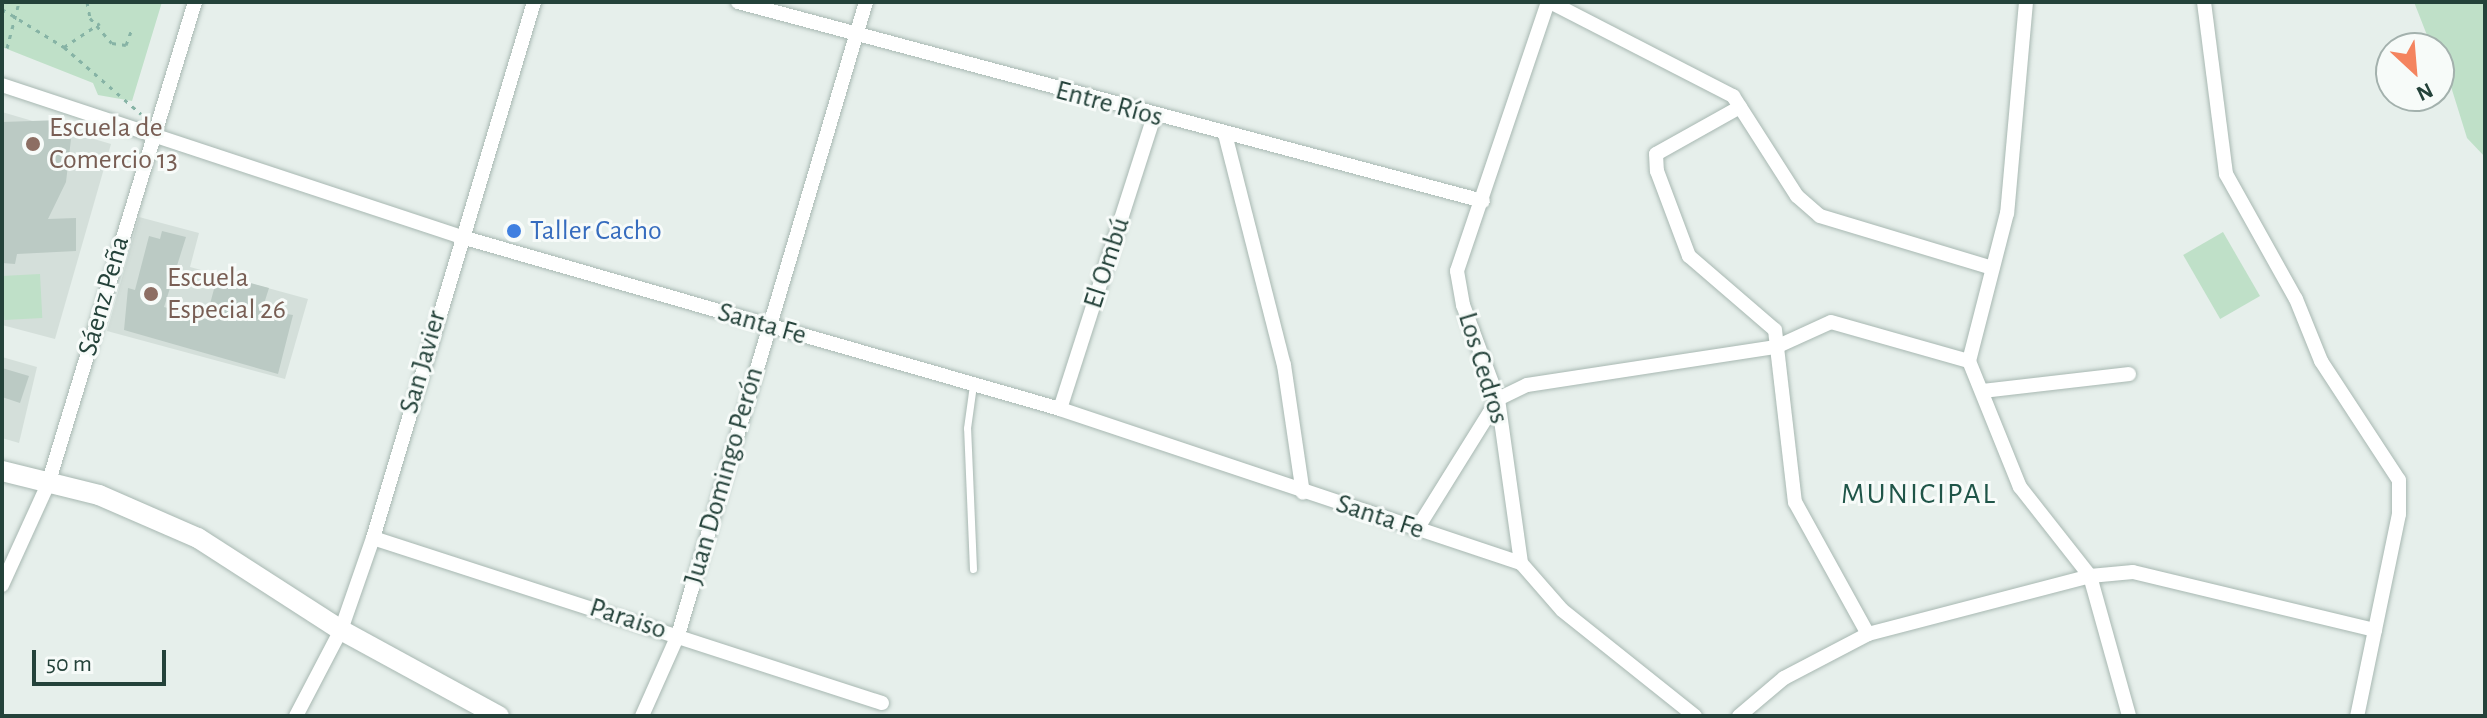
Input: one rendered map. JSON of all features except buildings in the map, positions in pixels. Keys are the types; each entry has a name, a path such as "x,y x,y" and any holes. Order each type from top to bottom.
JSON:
{"main road":[{"path":"2,471 99,495 198,538 341,630 499,716"}],"street":[{"name":"Sáenz Peña","path":"2,585 48,484 152,132 195,2"},
{"name":"San Javier","path":"296,716 341,630 373,538 458,236 534,2"},
{"name":"Entre Ríos","path":"738,2 857,37 1483,201"},
{"name":"Juan Domingo Perón","path":"642,716 678,635 767,325 866,2"},
{"path":"1549,2 1703,78 1740,107 1797,196 1820,216 1992,268"},
{"name":"Los Cedros","path":"1521,563 1498,399 1457,271 1549,2"},
{"path":"2026,2 2013,176 1969,361 2020,487 2090,576 2129,716"},
{"path":"2204,2 2226,174 2296,299 2321,361 2399,480 2375,630 2357,716"},
{"name":"Santa Fe","path":"2,85 152,132 458,236 1060,409 1303,493 1521,563"},
{"path":"1740,107 1656,154 1657,171 1689,256 1767,318 1776,347 1795,502 1868,634"},
{"name":"El Ombú","path":"1060,409 1154,116"},
{"path":"1225,134 1284,365 1303,493"},
{"path":"1417,529 1498,399 1527,385 1776,347 1831,322 1969,361"},
{"path":"1983,391 2129,374"},
{"name":"Paraiso","path":"373,538 882,703"},
{"path":"1521,563 1562,610 1695,716"},
{"path":"1739,716 1784,678 1868,634 2090,576 2133,572 2375,630"}],"lane":[{"path":"973,385 967,428 973,569"}],"path":[{"path":"7,48 19,2"},
{"path":"87,2 90,18 100,23 112,43 126,45 131,31"},
{"path":"2,9 16,12 132,101 152,132"},
{"path":"64,47 100,23"}],"shaded area":[{"path":"2,112 111,144 55,339 2,325"},
{"path":"139,217 199,233 190,267 308,299 285,379 107,331"},
{"path":"2,357 37,367 19,443 2,438"}],"green space":[{"path":"2,2 162,2 132,101 98,95 93,83 2,47"},
{"path":"2414,2 2485,2 2485,157 2467,138 2455,99 2455,32 2426,32"},
{"path":"2223,232 2260,296 2220,319 2183,255"},
{"path":"40,274 42,318 4,320 2,276"}],"place":[{"name":"Escuela de Comercio 13","path":"33,144"},
{"name":"Taller Cacho","path":"514,231"},
{"name":"Escuela Especial 26","path":"151,294"}],"district":[{"name":"MUNICIPAL","path":"1919,494"}]}
